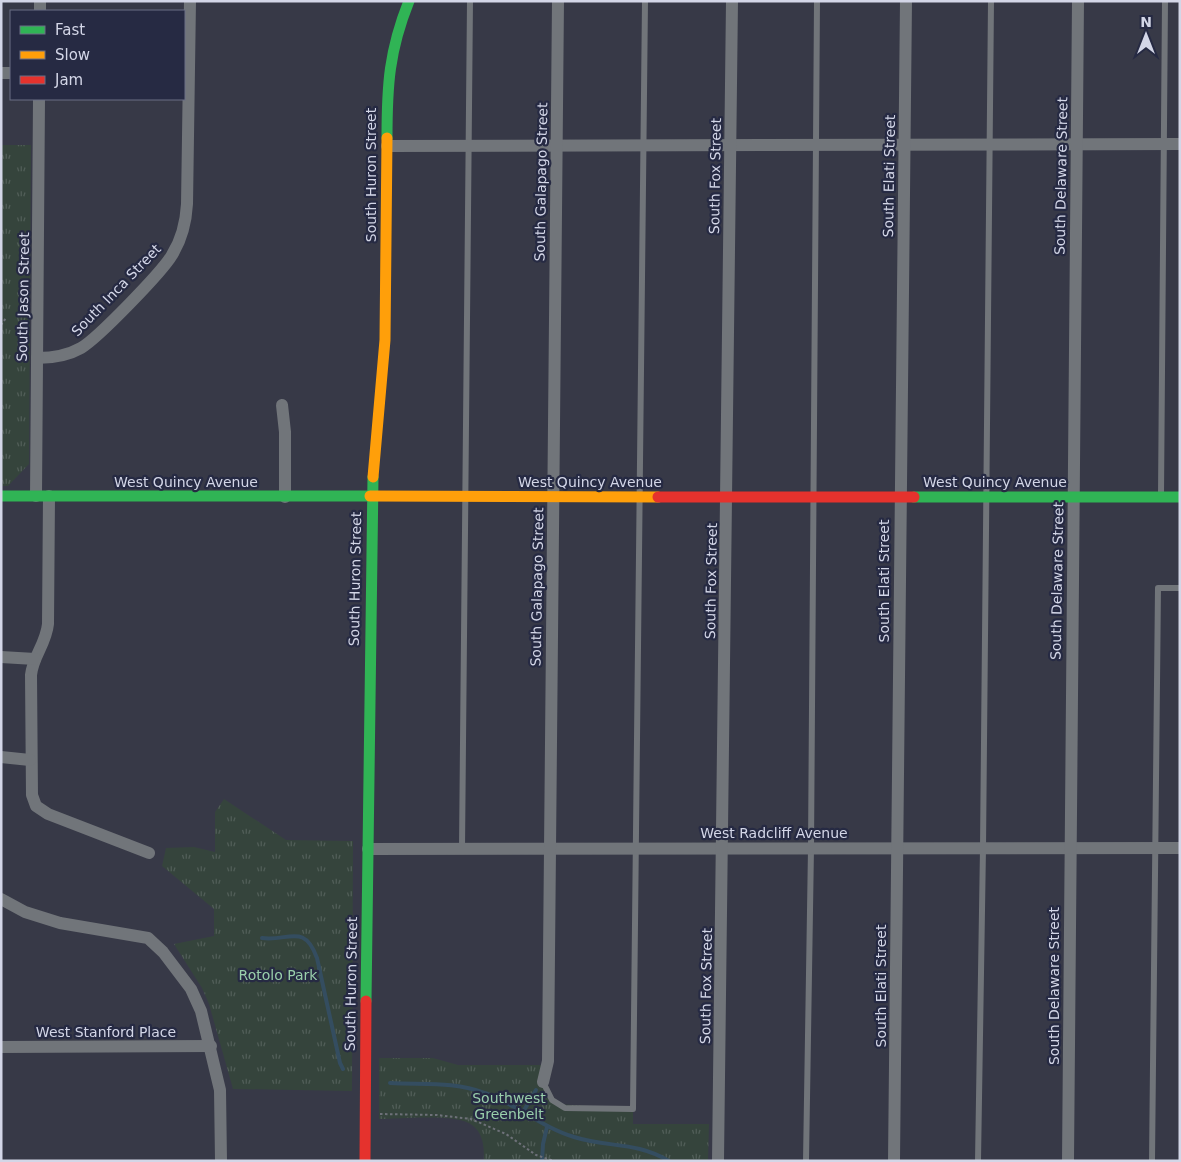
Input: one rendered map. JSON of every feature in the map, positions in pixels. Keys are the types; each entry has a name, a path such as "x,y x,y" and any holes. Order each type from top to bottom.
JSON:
{"street":[{"name":"South Inca Street","path":"37,358 62,356 86,345 164,266 177,246 185,222 187,204 190,1"},
{"name":"South Huron Street","path":"364,1161 371,497 385,340 387,85 396,34 409,1"},
{"name":"South Galapago Street","path":"542,1082 548,1061 558,1"},
{"name":"South Fox Street","path":"718,1161 732,1"},
{"name":"South Elati Street","path":"894,1161 906,1"},
{"name":"South Delaware Street","path":"1068,1161 1078,1"},
{"name":"South Jason Street","path":"30,760 31,675 35,659 44,644 48,624 37,358 39,100"},
{"path":"387,146 1180,144"},
{"path":"282,405 285,432 285,497"},
{"name":"West Quincy Avenue","path":"1,496 1180,497"},
{"path":"1,657 35,659"},
{"path":"1,757 30,760 32,795 41,810 149,853"},
{"name":"West Radcliff Avenue","path":"368,849 1180,848"},
{"path":"1,899 38,917 84,928 143,937 154,942 191,989 201,1011 211,1046 221,1100 221,1161"},
{"name":"West Stanford Place","path":"1,1047 211,1046"}],"lane":[{"path":"462,849 470,1"},
{"path":"542,1082 552,1100 565,1108 633,1109 645,1"},
{"path":"806,1161 811,848 817,1"},
{"path":"978,1161 983,848 990,1"},
{"path":"1160,497 1165,1"},
{"path":"1152,1161 1158,588 1180,588"}],"path":[{"path":"1,325 6,318"},
{"path":"365,1112 463,1117 506,1134 536,1155 554,1161"}],"green space":[{"path":"1,145 31,145 29,464 8,486 1,486"},
{"name":"Rotolo Park","path":"224,799 286,840 353,841 352,1091 233,1089 209,1004 202,988 174,944 214,936 214,909 162,866 166,848 194,847 215,852 215,812"},
{"name":"Southwest Greenbelt","path":"379,1058 433,1058 458,1065 543,1065 543,1082 557,1104 633,1109 633,1124 709,1124 708,1161 484,1161 481,1137 472,1125 465,1121 442,1118 379,1119"}],"waterway":[{"path":"262,938 301,937 307,940 312,947 317,958 340,1063 343,1069"},
{"path":"390,1083 438,1084 473,1089 507,1103 562,1133 587,1140 645,1150 669,1161"},
{"path":"523,1112 536,1090"},
{"path":"542,1161 547,1127"}],"traffic: fast":[{"path":"387,138 390,68 397,36 409,1"},
{"path":"366,1001 373,477"},
{"path":"1,496 370,496"},
{"path":"914,497 1180,497"}],"traffic: slow":[{"path":"373,477 385,340 387,138"},
{"path":"370,496 658,497"}],"traffic: jam":[{"path":"658,497 914,497"},
{"path":"365,1161 366,1001"}]}
